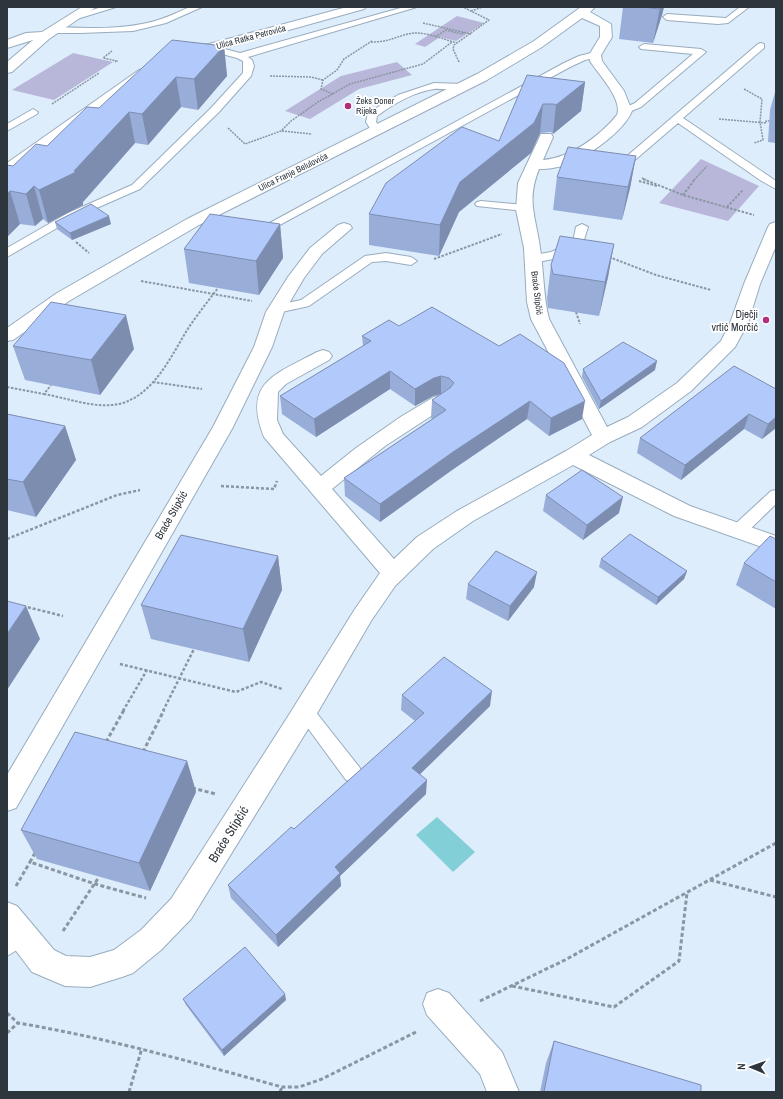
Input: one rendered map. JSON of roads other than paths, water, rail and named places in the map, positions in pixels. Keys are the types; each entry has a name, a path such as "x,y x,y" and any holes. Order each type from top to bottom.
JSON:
{"street":[{"path":"7,69 50,33 90,7"},
{"name":"Ulica Ratka Petrovića","path":"177,56 189,51 210,48 360,7"},
{"name":"Ulica Franje Belulovića","path":"7,336 63,297 193,222 463,87 538,44 586,10 605,24 608,30 606,40 595,55"},
{"path":"7,44 26,37 50,33"},
{"path":"534,165 559,162 579,153 617,125 624,116 625,110 622,100 613,85 599,68 595,55"},
{"path":"7,170 66,126 157,65"},
{"name":"Braće Stipčić","path":"546,137 526,183 525,208 536,302 540,319 603,437"},
{"name":"Braće Stipčić","path":"12,932 43,961 65,972 90,972 122,962 151,940 181,909 363,615 394,574 425,543 466,516 531,478 573,456 603,437 635,422 684,387 729,343 739,323 752,284 776,227"},
{"name":"Braće Stipčić","path":"7,799 223,427 263,347 268,305 296,277 316,251 344,228"},
{"path":"323,356 279,380 269,391 267,402 267,420 274,437 394,574"},
{"path":"320,488 344,466 384,437 441,401"},
{"path":"573,456 682,511 776,544"},
{"path":"443,1010 491,1063 503,1092"}],"lane":[{"path":"77,16 112,7"},
{"path":"50,33 105,31 132,28 158,23 198,7"},
{"path":"240,56 413,7"},
{"path":"667,17 718,22 728,20 745,7"},
{"path":"617,170 761,46"},
{"path":"625,110 638,105 701,52 644,47"},
{"path":"7,253 72,215 136,186 216,110 248,74 249,66 247,60 240,56 210,48"},
{"path":"272,225 567,65 582,58 595,55"},
{"path":"7,128 33,112"},
{"path":"678,119 698,130 730,155 776,186"},
{"path":"481,204 525,208"},
{"path":"532,259 554,255 578,244 582,227"},
{"path":"268,305 295,306 305,303 369,259 386,257 411,261"},
{"path":"738,531 776,495"},
{"path":"305,710 352,774"}],"place":[{"name":"Žeks Doner Rijeka","path":"348,106"},
{"name":"Dječji vrtić Morčić","path":"766,320"}]}
